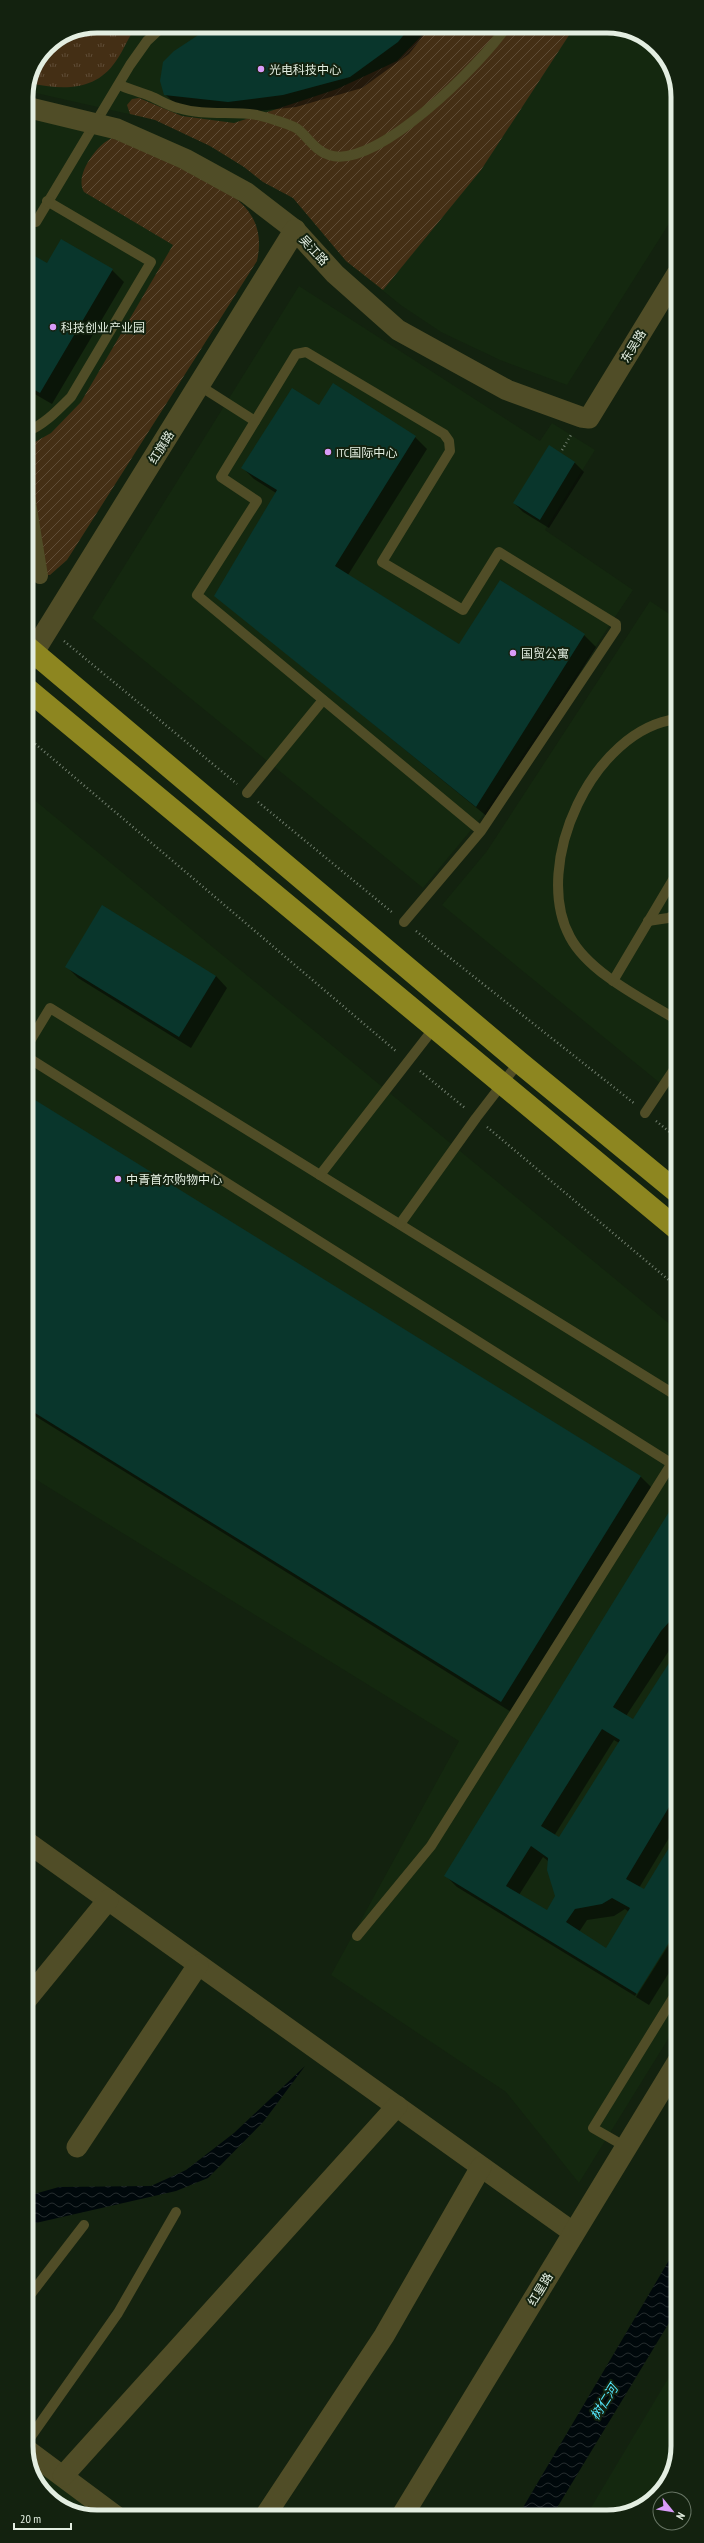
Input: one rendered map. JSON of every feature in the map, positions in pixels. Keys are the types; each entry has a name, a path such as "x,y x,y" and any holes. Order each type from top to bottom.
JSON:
{"highway":[{"path":"33,657 671,1187"},
{"path":"33,694 671,1224"}],"street":[{"name":"吴江路","path":"33,109 117,129 185,159 248,193 295,230 336,274 398,330 507,390 589,418"},
{"name":"红旗路","path":"33,649 48,628 200,386 295,230"},
{"name":"东吴路","path":"589,418 671,284"},
{"path":"33,533 40,576"},
{"path":"33,1846 574,2233"},
{"path":"33,1992 108,1900"},
{"path":"77,2147 198,1964"},
{"name":"红星路","path":"406,2510 671,2073"},
{"path":"63,2476 397,2106"},
{"path":"269,2510 384,2336 481,2167"},
{"path":"34,2455 108,2510"}],"lane":[{"path":"33,220 36,222 93,124 147,41 156,33"},
{"path":"119,85 179,109 212,113 257,115 298,129 309,142 329,155 348,158 377,146 424,111 466,76 492,48 502,33"},
{"path":"33,429 57,412 71,397 150,262 47,201"},
{"path":"404,922 481,832 616,629 616,624 499,552 463,610 382,562 450,451 449,441 444,434 306,352 296,354 221,477 257,501 197,595 481,832"},
{"path":"200,386 255,421"},
{"path":"247,793 323,700"},
{"path":"671,721 651,727 632,739 604,763 582,793 568,824 560,861 558,889 563,924 576,947 613,981 671,1016"},
{"path":"613,981 671,883"},
{"path":"648,921 671,917"},
{"path":"33,1036 50,1008 671,1392"},
{"path":"320,1175 434,1028"},
{"path":"33,1060 671,1463"},
{"path":"400,1224 476,1118 519,1062"},
{"path":"645,1112 671,1074"},
{"path":"357,1936 431,1846 671,1470"},
{"path":"626,2147 593,2128 671,2001"},
{"path":"33,2433 118,2313 176,2212"},
{"path":"33,2291 84,2224"}],"path":[{"path":"33,615 404,922 671,1133"},
{"path":"33,742 408,1061 671,1282"}],"shaded area":[{"path":"97,33 620,34 632,38 649,49 655,55 668,76 671,97 671,220 567,385 500,360 441,332 402,306 346,261 293,198 263,182 244,167 210,146 155,120 33,92 34,84 38,72 44,61 61,44 84,34"},
{"path":"33,116 112,138 252,217 260,245 257,261 67,560 50,575 33,574"},
{"path":"299,286 540,441 552,423 595,450 545,530 633,590 481,818 423,888 92,618"},
{"path":"650,601 671,615 671,1092 442,905 487,851"},
{"path":"33,799 671,1325 671,2034 579,2183 506,2092 331,1975 459,1741 33,1478"},
{"path":"671,2374 671,2446 668,2467 655,2488 646,2497 632,2505 620,2509 590,2510"},
{"path":"38,2471 92,2510 80,2508 61,2499 49,2488"}],"green space":[{"path":"132,33 116,61 108,71 98,78 77,86 54,87 34,84 38,72 44,61 61,44 84,34"},
{"path":"424,33 570,33 481,170 383,290 346,261 293,198 263,182 244,167 210,146 155,120 130,114 127,105 132,99 139,98 182,116 234,123 337,89 397,61"},
{"path":"112,138 158,157 229,193 241,203 250,214 257,227 259,243 257,261 67,560 50,575 37,575 33,574 33,443 51,433 81,402 173,245 84,192 82,178 84,170 93,154"}],"water":[{"path":"305,2066 264,2121 208,2178 176,2191 33,2224 33,2194 59,2187 151,2186 186,2170 234,2133"},
{"name":"树仁河","path":"671,2257 671,2320 556,2510 522,2510"}],"building":[{"name":"光电科技中心","path":"201,33 405,33 398,42 350,77 283,95 228,102 164,95 160,81 163,62 174,51"},
{"name":"科技创业产业园","path":"61,239 113,269 40,393 33,389 33,255 47,263"},
{"path":"333,383 416,436 335,566 459,644 500,580 585,634 476,807 214,596 277,490 241,468 292,388 319,405"},
{"path":"549,445 575,462 540,520 513,503"},
{"path":"102,905 216,976 179,1037 65,967"},
{"path":"33,1099 641,1476 501,1702 33,1412"},
{"path":"671,1509 671,1620 661,1631 613,1707 633,1719 671,1660 671,1804 626,1879 644,1889 671,1845 671,1939 637,1994 444,1876","holes":["602,1729 620,1740 559,1837 541,1826","531,1846 548,1858 547,1870 555,1896 547,1910 506,1886","612,1898 630,1908 606,1948 566,1922 575,1909 602,1904"]}],"place":[{"name":"光电科技中心","path":"261,69"},
{"name":"科技创业产业园","path":"53,327"},
{"name":"ITC国际中心","path":"328,452"},
{"name":"国贸公寓","path":"513,653"},
{"name":"中青首尔购物中心","path":"118,1179"}]}
